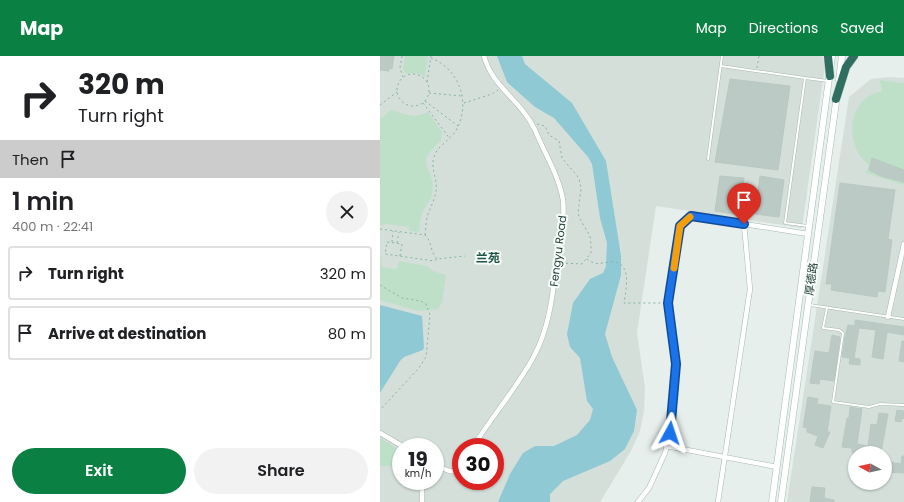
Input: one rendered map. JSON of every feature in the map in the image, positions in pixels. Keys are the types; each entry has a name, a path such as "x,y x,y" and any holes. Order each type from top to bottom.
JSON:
{"highway":[{"path":"828,56 829,79"},
{"path":"836,99 846,67 854,56"}],"main road":[{"name":"厚德路","path":"772,502 832,56"},
{"name":"厚德路","path":"781,502 842,56"}],"street":[{"name":"Fengyu Road","path":"479,438 533,357 542,340 551,306 564,215 560,186 532,123 525,112 501,87 488,70 484,56"},
{"path":"638,502 649,488 670,433 676,364 668,303 680,226 691,216 808,234"},
{"path":"718,502 750,289 744,224"},
{"path":"888,317 904,244"},
{"path":"380,433 392,440"},
{"path":"666,446 776,467"},
{"path":"422,490 422,502"}],"lane":[{"path":"708,159 722,56"},
{"path":"721,66 805,78 829,79"},
{"path":"805,78 784,223 810,226"},
{"path":"808,304 904,319"},
{"path":"827,308 823,328 839,330 843,334 833,402 869,407 880,404 904,405"}],"path":[{"path":"402,56 400,68 404,77"},
{"path":"757,70 759,56"},
{"path":"397,92 399,97 406,104 415,106 425,101 429,93 427,82 431,57 443,64 452,72 462,96 462,115 458,126 450,139 441,146 434,157 433,169 436,190 428,215 425,235"},
{"path":"380,105 397,92 400,81 404,77 414,74 419,75 427,82"},
{"path":"463,103 492,94 501,87"},
{"path":"429,93 462,96"},
{"path":"425,101 458,126"},
{"path":"423,103 450,139"},
{"path":"532,123 545,126 549,135 559,141 562,158 578,178 580,189 578,214 590,236 590,253 582,264 557,262"},
{"path":"380,228 425,235 428,238 433,256 437,259"},
{"path":"392,242 394,230"},
{"path":"397,243 399,231"},
{"path":"400,256 402,244 387,242 385,254 434,261 437,259 465,256"},
{"path":"587,259 596,265 615,262 622,267 627,274 624,303 668,303"},
{"path":"380,285 402,298 421,301 426,304 430,315 426,357 419,368 380,410"}],"shaded area":[{"path":"380,56 822,56 825,66 802,228 656,206 637,333 645,388 644,411 640,431 631,451 600,502 380,502"},
{"path":"889,77 904,78 904,502 787,502 849,97 871,79"}],"green space":[{"path":"405,56 428,56 425,76 417,73 406,74 403,69"},
{"path":"880,80 904,83 904,185 866,173 869,165 855,146 852,135 856,112 870,95 882,91"},
{"path":"391,110 413,116 428,112 442,132 441,141 427,156 427,167 432,178 433,185 432,194 422,213 419,232 409,231 409,227 387,224 380,226 380,119"},
{"path":"380,255 382,258 381,267 397,269 399,261 427,266 433,271 446,275 442,303 438,309 418,311 380,300"},
{"path":"380,438 392,445 392,467 380,466"}],"water":[{"path":"497,56 522,56 525,64 572,103 606,161 621,256 621,275 605,334 612,357 637,410 634,431 625,449 610,461 563,481 550,494 550,502 498,502 510,474 523,453 535,446 554,446 577,435 590,420 593,409 587,401 580,358 570,347 567,334 573,303 590,279 603,273 606,266 607,243 600,218 592,164 588,157 554,118 535,107 507,82"},
{"path":"380,305 422,316 424,347 423,350 404,357 400,361 380,393"}],"building":[{"path":"380,56 394,56 392,69 389,68 389,71 380,70"},
{"path":"730,79 790,86 778,170 715,162"},
{"path":"872,158 904,170 904,182 881,176 869,170"},
{"path":"720,176 744,178 739,215 715,211"},
{"path":"760,176 784,180 779,217 755,214"},
{"path":"840,183 895,190 888,239 892,240 885,292 878,291 877,297 831,290 832,284 826,284"},
{"path":"855,320 904,327 904,335 887,332 883,359 872,357 876,330 859,328 854,358 860,359 860,365 849,364 850,358 842,357 848,325 855,326"},
{"path":"832,335 840,337 834,381 820,379 819,384 810,383 815,351 829,353"},
{"path":"902,341 904,341 904,362 899,361"},
{"path":"808,397 818,399 817,404 831,406 827,432 830,432 823,448 815,445 818,436 807,432 807,428 803,427"},
{"path":"850,407 862,409 857,444 868,446 842,447 847,418 849,418"},
{"path":"897,410 904,411 904,419 902,418 901,422 895,421"},
{"path":"879,413 888,414 882,446 868,446 871,424 877,425"},
{"path":"902,456 904,456 904,473 892,472 892,462 901,464"},
{"path":"812,487 825,488 824,498 834,500 834,502 810,502"}],"slow traffic":[{"path":"674,268 680,226 690,217"}],"district":[{"name":"兰苑","path":"488,258"}],"route":[{"path":"670,433 676,364 668,303 680,226 691,216 744,224"}]}
